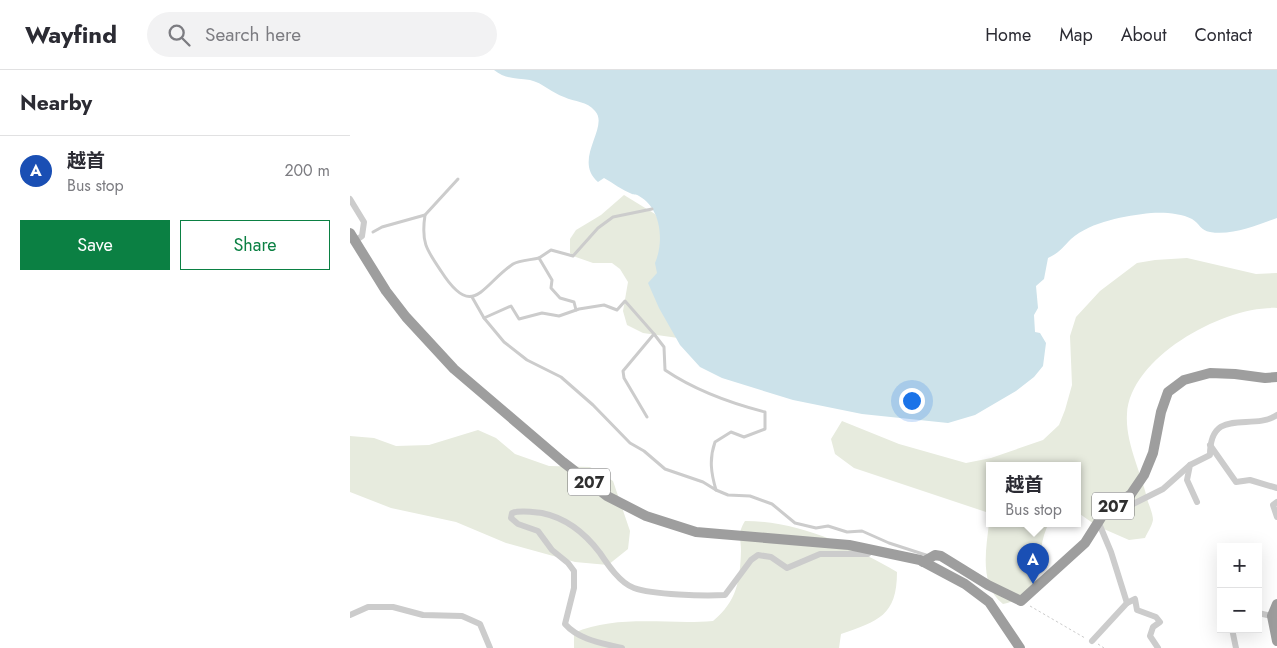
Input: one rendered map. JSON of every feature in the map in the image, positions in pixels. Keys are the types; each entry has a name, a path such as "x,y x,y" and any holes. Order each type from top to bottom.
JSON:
{"highway":[{"name":"207","path":"352,237 386,291 406,317 454,369 563,462 628,508 696,532 874,549 927,559 989,602 1020,648"},
{"name":"207","path":"927,559 941,556 988,585 1021,601 1085,543 1104,513 1131,494 1144,475 1153,453 1161,412 1168,392 1184,380 1220,373 1265,378 1277,377"},
{"path":"1277,604 1272,616 1277,640"}],"street":[{"path":"350,200 364,222 362,236 352,237"},
{"path":"1125,498 1134,504 1163,489 1190,465 1210,455 1210,444 1213,434 1230,421 1266,421 1276,417"},
{"path":"1210,444 1236,482 1250,480 1277,488"},
{"path":"1190,465 1187,480 1197,502"},
{"path":"1277,502 1273,505 1277,516"},
{"path":"622,648 583,637 565,624 574,588 574,571 568,563 552,550 538,532 518,524 510,518 512,514 518,511 537,513 556,516 568,522 584,535 609,566 633,588 657,592 725,595 751,560 758,555 771,557 787,568 820,554 868,554 874,549"},
{"path":"1098,521 1112,552 1127,603"},
{"path":"1092,641 1127,603 1135,599 1138,610 1156,617 1160,622 1153,627 1150,636 1158,648"},
{"path":"350,615 368,607 394,607 423,615 462,616 480,624 490,648"},
{"path":"1262,614 1272,616"},
{"path":"1233,633 1236,648"}],"lane":[{"path":"373,232 382,227 425,215 458,179"},
{"path":"425,215 422,234 431,256 451,287 465,297 472,297 485,290 515,263 539,258 551,250 573,256 598,228 613,216 652,209"},
{"path":"539,258 552,280 551,288 554,293 560,298 574,302 576,310"},
{"path":"472,297 484,318 504,342 527,360 561,378 593,404 630,443 644,451 665,469 703,482 728,495 750,496 772,504 795,523 816,528 828,526 847,532 862,530 927,559"},
{"path":"484,318 511,306 519,319 542,313 559,316 576,310 604,305 617,310 625,301 664,347 665,370 680,380 729,403 765,412 765,429 744,436 731,432 715,442 712,452 711,471 716,490"},
{"path":"647,417 624,378 623,371 654,334"}],"path":[{"path":"1021,601 1104,648"}],"shaded area":[{"path":"624,195 655,214 672,243 678,338 643,333 627,325 623,311 628,282 620,269 612,263 593,263 573,256 570,253 570,239 576,230 601,215"},
{"path":"1187,258 1256,274 1277,273 1277,308 1256,309 1232,315 1184,338 1162,354 1145,373 1132,393 1127,414 1127,425 1131,447 1153,518 1152,525 1145,538 1129,540 1097,526 1081,515 1081,462 986,462 986,512 854,468 835,454 831,439 842,421 899,444 966,463 991,458 1043,440 1059,425 1072,385 1070,336 1076,317 1100,291 1137,263"},
{"path":"478,430 496,438 515,454 549,466 590,467 613,481 630,531 628,549 608,565 575,562 506,543 456,522 391,508 350,492 350,436 374,438 396,446 429,445"},
{"path":"745,521 785,525 805,530 843,544 897,572 896,587 889,608 875,620 841,634 839,648 574,648 574,633 590,627 643,621 713,621 727,606 736,590 741,551 740,533"},
{"path":"989,527 1047,527 1041,549 1035,583 1029,592 1019,599 1003,604 995,596 987,577 986,555"}],"water":[{"path":"494,70 1277,70 1277,218 1244,229 1218,233 1202,229 1188,217 1161,213 1120,218 1089,228 1079,233 1058,252 1048,258 1044,279 1036,286 1038,308 1034,315 1035,332 1040,333 1046,343 1043,366 1034,377 1016,391 975,415 948,423 862,414 793,400 722,378 700,367 680,345 659,308 648,283 657,273 655,263 660,245 660,236 657,217 647,202 638,195 628,192 604,178 598,182 591,173 589,164 590,154 598,126 598,118 595,111 585,103 568,99 535,81 507,77"}],"place":[{"name":"越首","path":"1033,584"}]}
